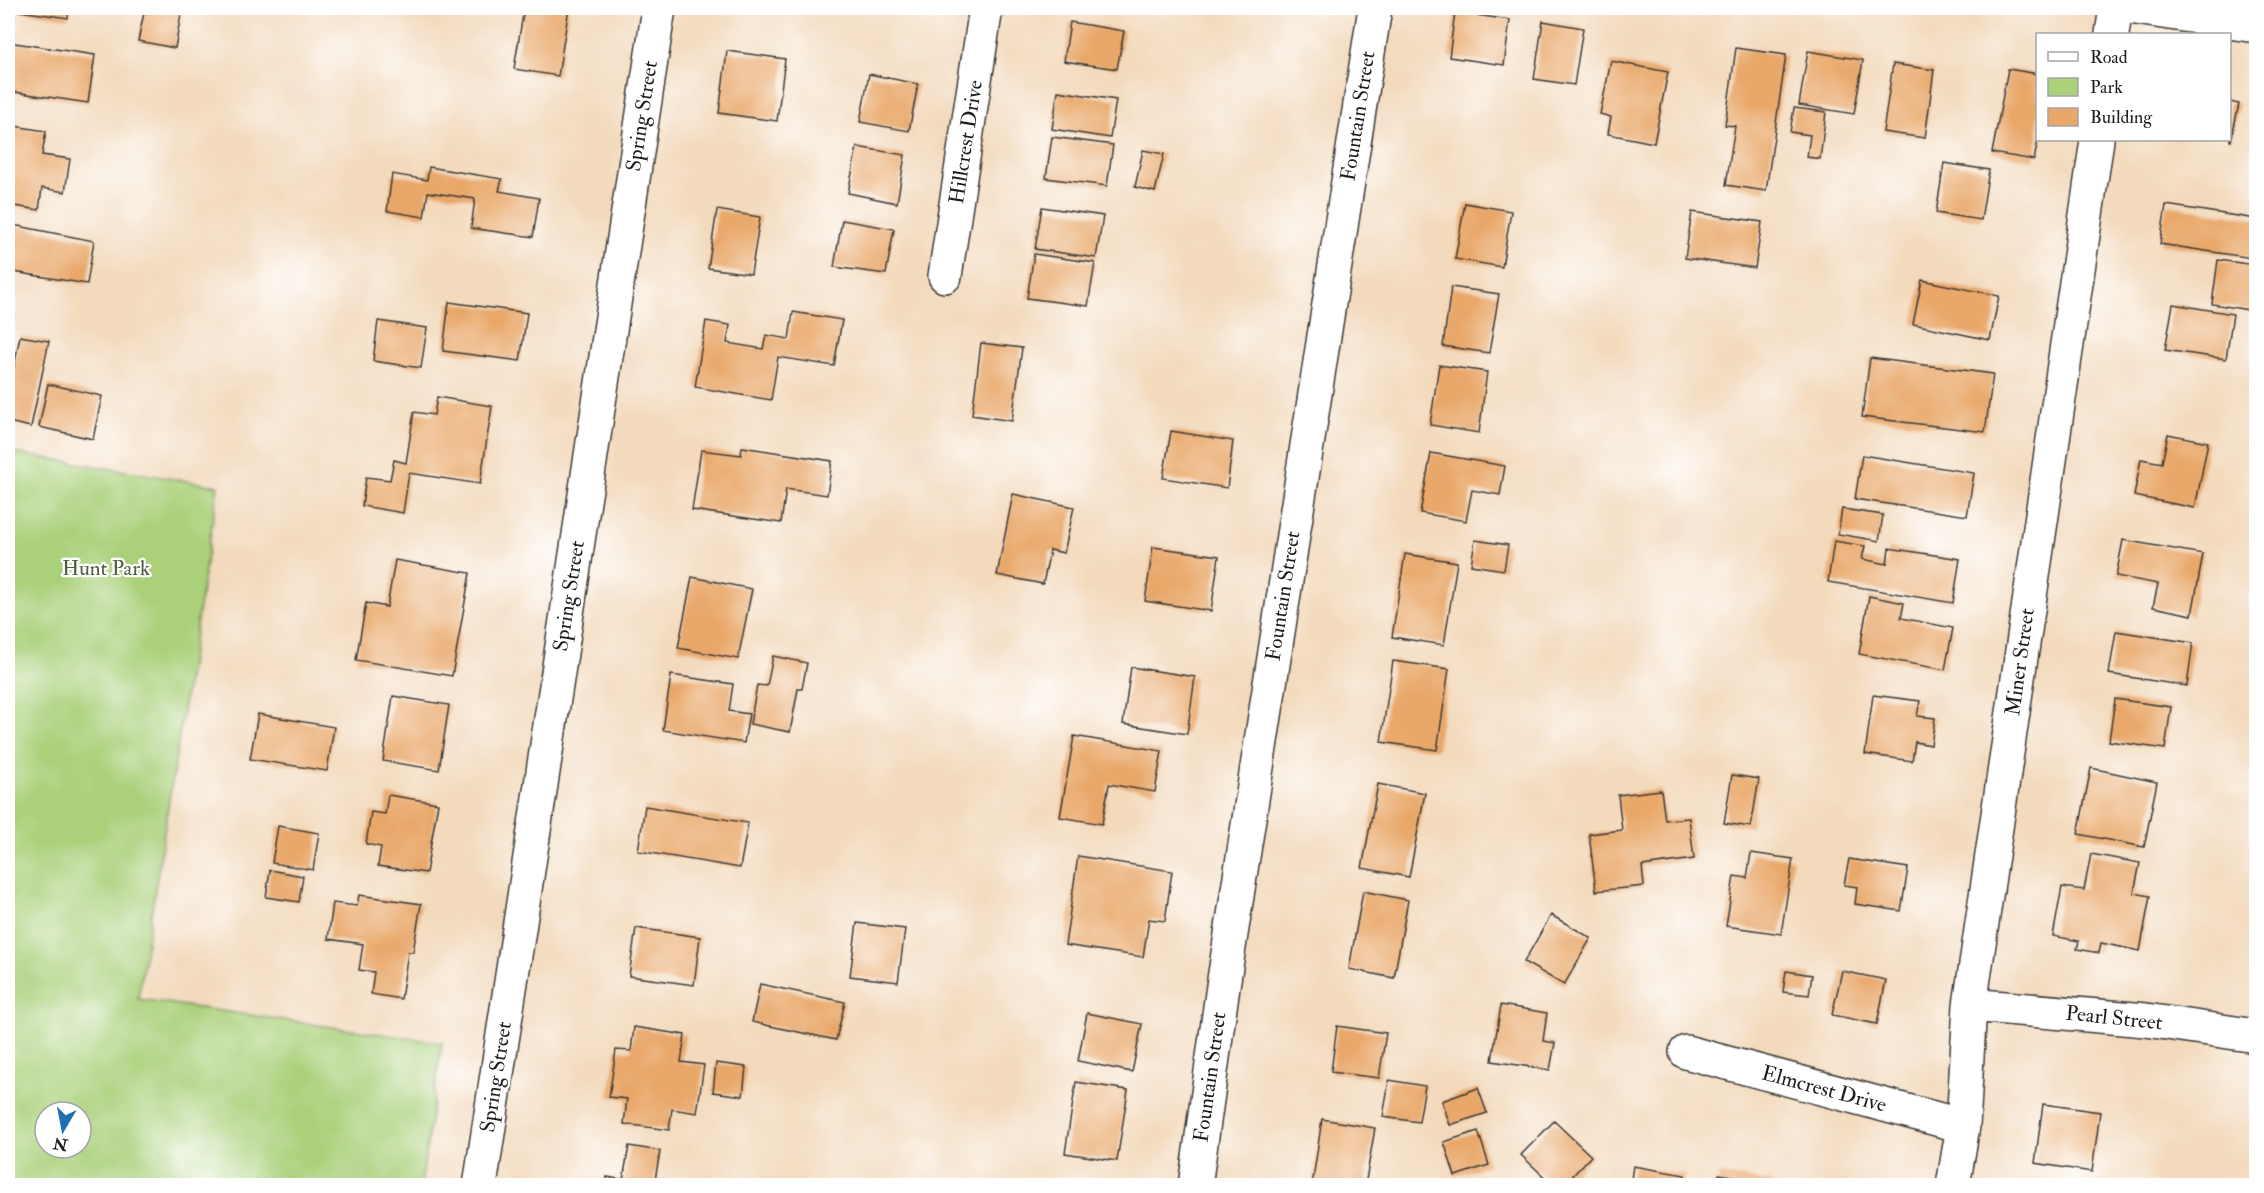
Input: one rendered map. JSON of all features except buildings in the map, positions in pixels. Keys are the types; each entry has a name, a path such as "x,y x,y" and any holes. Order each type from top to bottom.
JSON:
{"street":[{"name":"Spring Street","path":"480,1185 659,8"},
{"name":"Hillcrest Drive","path":"945,276 986,8"},
{"name":"Fountain Street","path":"1195,1185 1224,975 1375,8"},
{"path":"2112,33 2116,8"},
{"path":"2136,8 2256,26"},
{"name":"Miner Street","path":"1953,1185 1963,1126 1970,1005 2097,141"},
{"name":"Pearl Street","path":"1970,1005 2146,1020 2256,1036"},
{"name":"Elmcrest Drive","path":"1686,1052 1963,1126"}],"green space":[{"name":"Hunt Park","path":"8,452 218,486 138,999 442,1043 421,1185 8,1185"}]}
